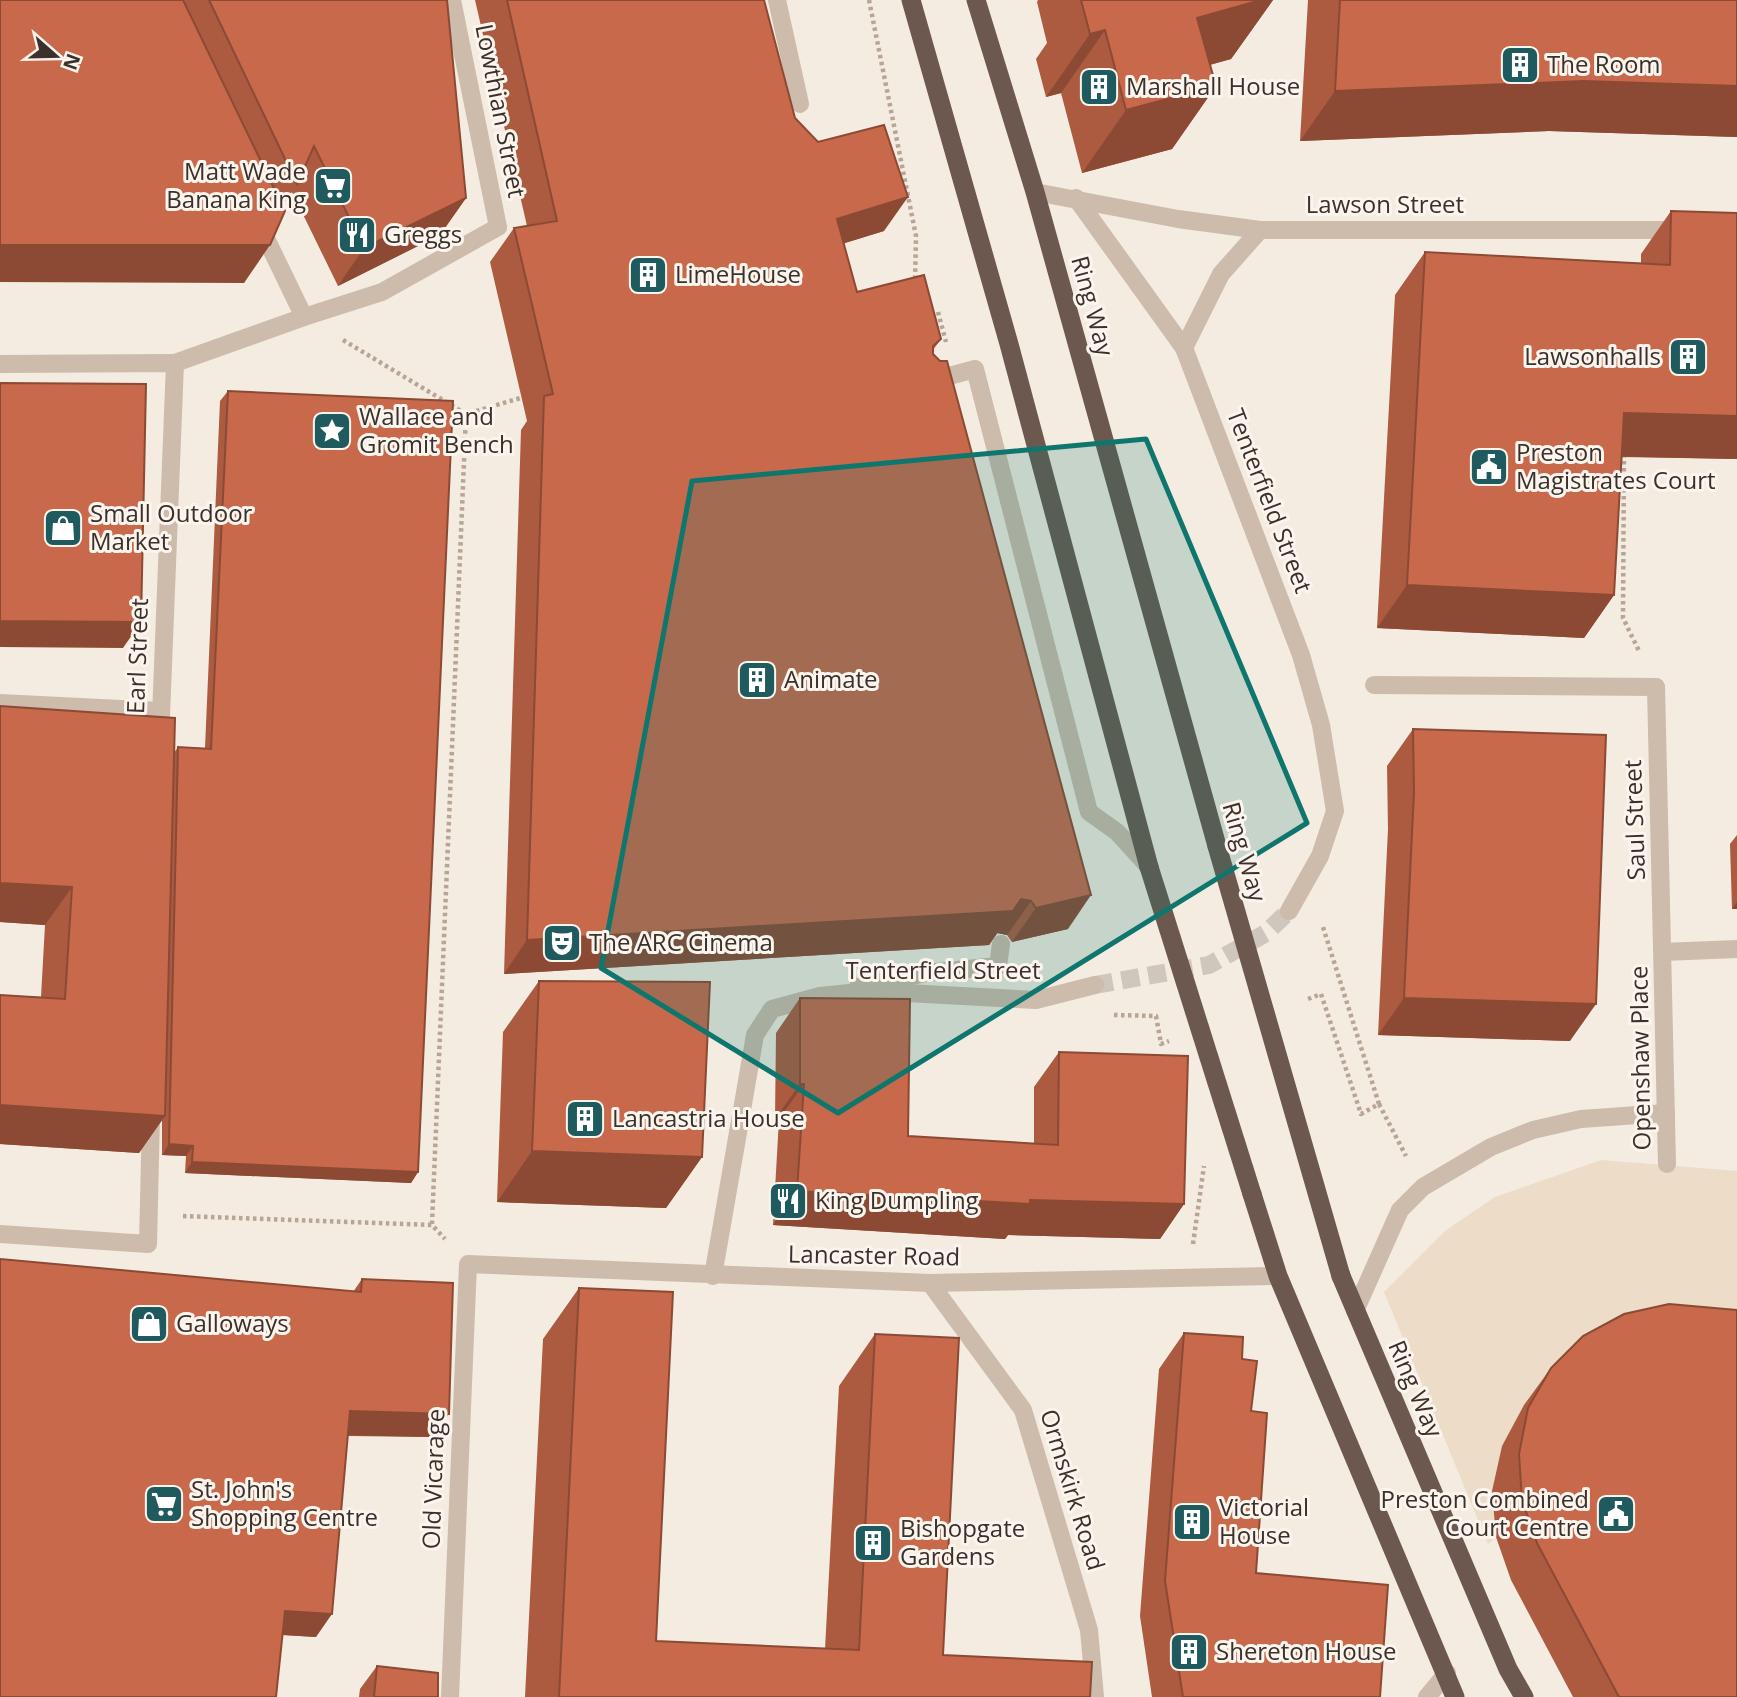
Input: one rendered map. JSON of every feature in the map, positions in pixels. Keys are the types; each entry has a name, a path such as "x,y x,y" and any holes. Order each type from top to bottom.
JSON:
{"highway":[{"path":"911,0 1009,344 1149,867 1278,1276 1455,1697"},
{"name":"Ring Way","path":"976,0 1035,192 1217,846 1341,1276 1508,1669 1524,1697"}],"street":[{"name":"Lowthian Street","path":"304,317 383,292 498,227 452,0"},
{"path":"777,0 800,104"},
{"name":"Lawson Street","path":"1035,192 1178,219 1260,230 1695,230"},
{"name":"Tenterfield Street","path":"1076,198 1184,348 1301,655 1321,725 1335,811 1320,856 1289,911"},
{"path":"0,364 175,363 304,317 251,207"},
{"path":"1184,348 1221,274 1260,230"},
{"name":"Earl Street","path":"159,758 175,363"},
{"path":"920,384 975,369 1089,812 1116,832 1149,867"},
{"path":"1374,685 1656,687"},
{"name":"Saul Street","path":"1656,687 1664,952"},
{"path":"0,703 161,711"},
{"path":"820,996 926,973 999,966 1001,944"},
{"path":"1664,952 1737,949"},
{"name":"Openshaw Place","path":"1664,952 1667,1164"},
{"name":"Tenterfield Street","path":"713,1276 755,1035 772,1009 820,996 870,991 1036,1000 1095,985"},
{"path":"0,1234 148,1244 152,1092"},
{"path":"1355,1311 1400,1210 1423,1187 1491,1147 1533,1130 1581,1119 1666,1113"},
{"name":"Lancaster Road","path":"468,1264 930,1283 1278,1276"},
{"name":"Old Vicarage","path":"450,1697 468,1264"},
{"name":"Ormskirk Road","path":"930,1283 1023,1410 1089,1630 1095,1697"},
{"path":"1427,1697 1447,1673"}],"path":[{"path":"869,0 916,236 914,284"},
{"path":"304,317 466,414 532,395"},
{"path":"466,414 432,1225 468,1264"},
{"path":"1624,443 1623,618 1656,687"},
{"path":"1322,923 1379,1104 1423,1187"},
{"path":"1308,999 1321,994 1361,1114 1379,1104"},
{"path":"170,1216 432,1225"}],"highlighted area":[{"path":"1146,439 1307,823 838,1113 601,968 692,481"}],"shaded area":[{"path":"1601,1160 1737,1171 1737,1329 1524,1405 1502,1446 1492,1491 1496,1537 1488,1544 1384,1292 1445,1231 1495,1197"}],"building":[{"path":"0,0 183,0 285,211 270,245 0,245"},
{"path":"209,0 447,0 466,198 364,248 314,146 297,184"},
{"name":"Animate","path":"507,0 764,0 795,118 818,142 884,125 908,197 837,219 857,292 924,275 941,339 933,346 933,354 940,361 947,361 1091,895 1036,908 1031,901 1021,899 1013,911 527,940 544,396 553,394 514,228 557,221"},
{"path":"1081,0 1261,0 1197,18 1216,86 1126,110 1105,30 1090,34"},
{"path":"1340,0 1737,0 1737,86 1584,81 1335,91"},
{"path":"1671,211 1737,213 1737,416 1624,413 1614,595 1407,585 1425,252 1670,265"},
{"name":"Small Outdoor Market","path":"0,383 146,384 141,622 0,621"},
{"path":"228,391 453,401 418,1172 192,1162 193,1146 169,1144 178,747 211,749"},
{"path":"0,706 175,718 165,1116 0,1105 0,995 65,999 72,887 0,883"},
{"path":"1413,729 1606,735 1596,1004 1404,998 1414,792"},
{"path":"539,981 710,982 702,1157 532,1151"},
{"path":"800,998 910,999 908,1136 1058,1145 1059,1052 1188,1056 1184,1204 1030,1200 1030,1204 797,1191 804,1084 800,1084"},
{"name":"St. John's Shopping Centre","path":"0,1259 361,1292 362,1279 453,1283 449,1414 350,1411 332,1614 285,1611 276,1697 0,1697"},
{"path":"579,1288 673,1292 656,1641 859,1650 875,1334 959,1338 943,1655 1092,1662 1090,1697 559,1697"},
{"name":"Preston Combined Court Centre","path":"1669,1304 1737,1310 1737,1697 1619,1697 1537,1543 1522,1500 1519,1454 1528,1408 1551,1368 1583,1336 1624,1314"},
{"path":"1184,1333 1243,1337 1242,1359 1257,1361 1251,1411 1267,1413 1256,1573 1388,1585 1380,1697 1183,1697 1165,1581"},
{"path":"377,1666 438,1673 438,1697 374,1697"}],"tunnel":[{"path":"1095,985 1209,965 1266,933 1289,911"}],"place":[{"name":"The Room","path":"1520,65"},
{"name":"Marshall House","path":"1099,87"},
{"name":"Matt Wade Banana King","path":"333,186"},
{"name":"Greggs","path":"357,235"},
{"name":"LimeHouse","path":"648,275"},
{"name":"Lawsonhalls","path":"1688,357"},
{"name":"Wallace and Gromit Bench","path":"332,431"},
{"name":"Preston Magistrates Court","path":"1489,467"},
{"name":"Small Outdoor Market","path":"63,528"},
{"name":"Animate","path":"757,680"},
{"name":"The ARC Cinema","path":"562,943"},
{"name":"Lancastria House","path":"585,1119"},
{"name":"King Dumpling","path":"788,1201"},
{"name":"Galloways","path":"149,1324"},
{"name":"St. John's Shopping Centre","path":"164,1504"},
{"name":"Preston Combined Court Centre","path":"1616,1514"},
{"name":"Victorial House","path":"1192,1522"},
{"name":"Bishopgate Gardens","path":"873,1543"},
{"name":"Shereton House","path":"1189,1652"}]}
